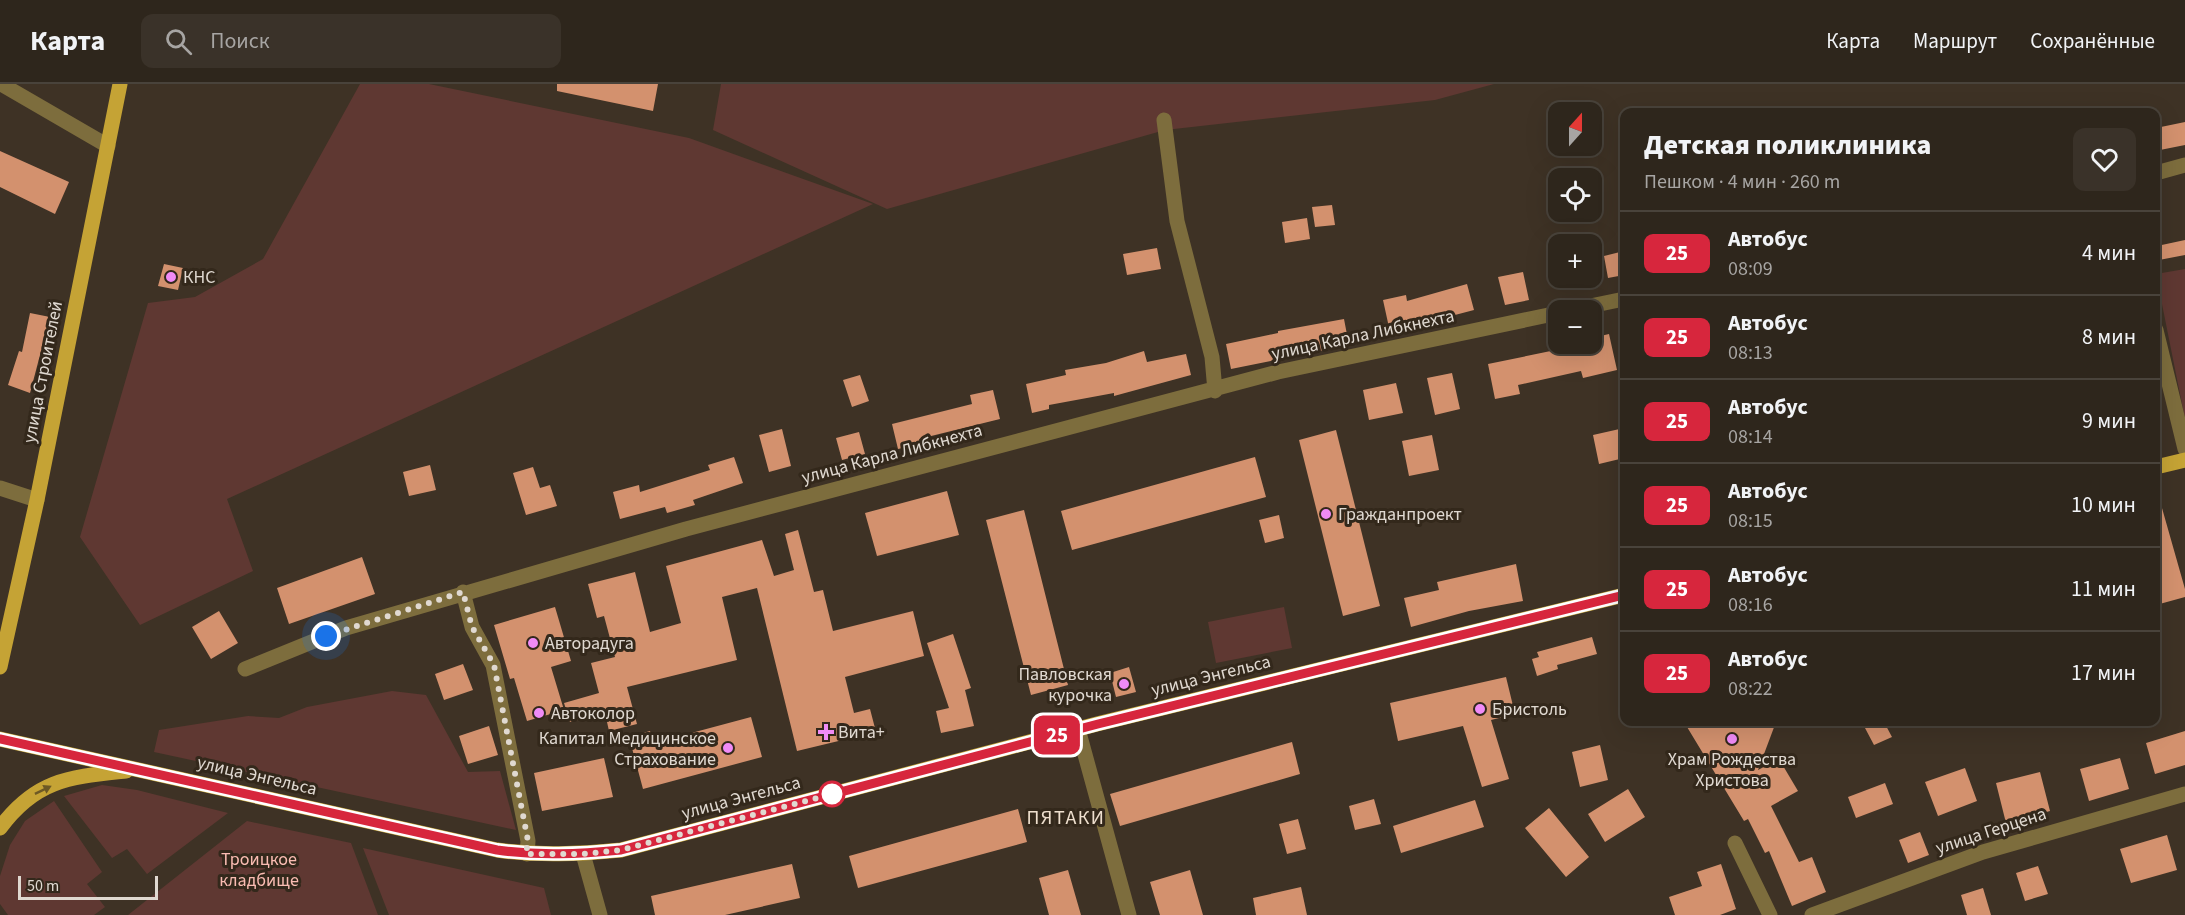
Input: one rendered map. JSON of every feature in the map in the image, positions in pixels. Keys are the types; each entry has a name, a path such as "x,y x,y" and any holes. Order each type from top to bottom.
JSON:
{"main road":[{"name":"улица Строителей","path":"0,667 37,500 120,84"},
{"path":"2160,466 2185,460"},
{"name":"улица Энгельса","path":"0,739 497,850 526,854 583,854 621,850 1078,729 1620,596"},
{"path":"0,828 30,796 69,777 138,770"}],"street":[{"path":"1,84 108,146"},
{"path":"1164,120 1177,221 1212,357 1215,391"},
{"path":"2160,172 2185,165"},
{"path":"1602,304 1620,300"},
{"name":"улица Карла Либкнехта","path":"245,669 346,628 463,592 824,491 1215,391 1278,372 1548,315"},
{"path":"2160,346 2185,449"},
{"path":"0,488 37,500"},
{"path":"463,592 472,627 494,665 528,841 526,854"},
{"path":"1078,729 1129,915"},
{"name":"улица Герцена","path":"1812,915 1983,852 2185,794"},
{"path":"1735,843 1770,915"},
{"path":"583,854 600,915"}],"green space":[{"path":"360,84 429,84 689,138 873,204 227,499 253,571 140,625 80,537 148,303 195,297 263,259"},
{"path":"721,84 1494,84 1435,100 1165,130 887,209 713,130"},
{"path":"2185,269 2185,419 2160,294 2160,273"},
{"path":"1284,607 1292,648 1216,663 1208,622"},
{"path":"392,691 426,695 468,772 500,771 516,830 154,752 159,730 248,716 279,718 307,707"},
{"path":"102,785 137,790 228,813 147,874 127,849 112,858 64,796"},
{"path":"54,801 102,872 87,884 105,907 94,915 8,915 0,904 0,876 10,845 25,821"},
{"name":"Троицкое кладбище","path":"247,821 351,843 378,915 128,915"},
{"path":"363,848 544,888 551,915 389,915"}],"building":[{"path":"557,84 658,84 653,111 557,91"},
{"path":"2185,122 2185,145 2160,150 2160,127"},
{"path":"0,151 69,182 55,214 0,187"},
{"path":"1332,205 1335,225 1315,227 1312,207"},
{"path":"1307,218 1310,239 1285,243 1282,222"},
{"path":"2185,240 2185,255 2160,260 2160,245"},
{"path":"1157,248 1161,269 1127,275 1123,254"},
{"path":"1620,252 1620,276 1608,278 1604,256"},
{"name":"КНС","path":"164,264 183,268 178,290 158,286"},
{"path":"1523,272 1529,300 1505,305 1498,277"},
{"path":"1467,284 1474,310 1390,332 1383,300 1406,295 1407,301"},
{"path":"30,313 50,317 30,393 8,385 19,351 22,352"},
{"path":"1344,319 1349,345 1231,369 1226,344 1278,333 1278,331"},
{"path":"1609,334 1617,370 1583,378 1581,371 1518,385 1520,394 1495,399 1488,364 1548,352 1548,354 1602,354 1602,336"},
{"path":"1144,351 1147,362 1186,354 1191,375 1114,396 1114,393 1049,405 1049,409 1032,413 1026,384 1066,375 1065,370 1106,363"},
{"path":"1452,373 1460,409 1435,415 1427,378"},
{"path":"860,375 869,401 852,407 843,380"},
{"path":"1396,383 1403,413 1369,420 1363,390"},
{"path":"993,390 1000,419 919,439 920,444 898,449 892,424 972,404 970,395"},
{"path":"782,429 791,466 769,472 759,435"},
{"path":"1620,429 1620,459 1599,464 1593,435"},
{"path":"1336,430 1380,606 1343,616 1299,440"},
{"path":"859,432 865,454 842,460 836,438"},
{"path":"1432,435 1439,470 1409,476 1402,441"},
{"path":"734,457 743,483 693,500 695,505 667,513 665,507 620,519 613,492 639,485 640,492 710,470 708,465"},
{"path":"1255,457 1266,497 1072,550 1061,511"},
{"path":"430,465 436,490 409,496 403,472"},
{"path":"533,467 540,488 550,485 557,506 526,515 513,473"},
{"path":"947,491 959,535 877,556 865,513"},
{"path":"2160,501 2185,589 2185,597 2160,604"},
{"path":"1024,510 1068,685 1031,695 986,520"},
{"path":"1279,515 1284,538 1265,543 1259,520"},
{"path":"798,530 814,592 823,590 833,631 913,611 924,656 845,677 854,713 870,709 876,732 797,751 757,588 722,597 737,660 627,687 637,724 609,731 605,713 570,722 564,703 599,693 591,663 615,657 604,616 597,618 588,584 635,572 650,632 681,623 666,566 762,540 774,576 794,570 785,534"},
{"path":"362,557 375,594 289,624 277,588"},
{"path":"1516,564 1523,601 1469,611 1411,627 1404,598 1439,590 1437,582"},
{"name":"Авторадуга","path":"555,607 571,661 551,667 564,710 527,721 514,678 510,679 494,625"},
{"path":"219,611 238,643 211,659 192,627"},
{"path":"953,634 971,688 965,690 974,726 941,733 936,711 949,708 927,643"},
{"path":"1592,637 1597,654 1557,665 1558,669 1537,676 1532,659 1539,657 1537,652"},
{"path":"463,664 473,690 444,700 435,674"},
{"path":"1129,667 1136,692 1116,697 1110,673"},
{"path":"1506,677 1515,714 1491,720 1509,779 1482,787 1463,726 1398,741 1390,703"},
{"path":"751,717 762,757 643,789 629,737 650,731 654,743"},
{"path":"489,726 498,755 468,764 459,736"},
{"path":"1686,726 1774,726 1758,770 1779,759 1798,791 1771,806 1799,862 1812,857 1826,892 1792,906 1769,851 1765,853 1748,819 1744,821"},
{"path":"1886,726 1892,737 1874,745 1865,728"},
{"path":"2185,731 2185,765 2155,774 2146,743"},
{"path":"1292,742 1300,774 1120,826 1110,794"},
{"path":"1600,745 1608,780 1580,787 1572,752"},
{"path":"604,758 613,797 542,811 534,773"},
{"path":"2120,758 2129,789 2089,801 2080,769"},
{"path":"1965,768 1977,801 1938,816 1925,782"},
{"path":"2040,772 2050,811 2006,823 1996,783"},
{"path":"1885,783 1893,804 1856,818 1848,797"},
{"path":"1628,789 1645,817 1605,842 1588,814"},
{"path":"1374,799 1381,824 1355,830 1349,806"},
{"path":"1475,800 1484,827 1401,853 1393,826"},
{"path":"1549,808 1589,857 1566,877 1525,828"},
{"path":"1018,809 1027,842 858,888 849,856"},
{"path":"1298,819 1306,849 1287,854 1279,824"},
{"path":"1920,832 1929,855 1908,863 1899,840"},
{"path":"2167,835 2177,870 2131,883 2120,849"},
{"path":"792,864 800,898 725,915 655,915 651,896"},
{"path":"1721,864 1736,909 1720,915 1675,915 1669,897 1702,886 1697,872"},
{"path":"2038,866 2048,894 2025,901 2016,873"},
{"path":"1068,870 1081,915 1049,915 1039,878"},
{"path":"1190,870 1203,915 1160,915 1150,882"},
{"path":"1301,887 1307,915 1256,915 1253,898"},
{"path":"1983,888 1991,915 1967,915 1961,895"}],"bus line":[{"name":"25","path":"0,739 497,850 537,855 583,854 621,850 1098,724 1620,596"}],"place":[{"name":"КНС","path":"171,277"},
{"name":"Гражданпроект","path":"1326,514"},
{"name":"Авторадуга","path":"533,643"},
{"name":"Павловская курочка","path":"1124,684"},
{"name":"Бристоль","path":"1480,709"},
{"name":"Автоколор","path":"539,713"},
{"name":"Вита+","path":"826,732"},
{"name":"Храм Рождества Христова","path":"1732,739"},
{"name":"Капитал Медицинское Страхование","path":"728,748"}],"district":[{"name":"ПЯТАКИ","path":"1066,818"}],"route":[{"path":"326,636 463,592 472,627 494,665 528,841 526,854 583,854 621,850 832,794"}]}
